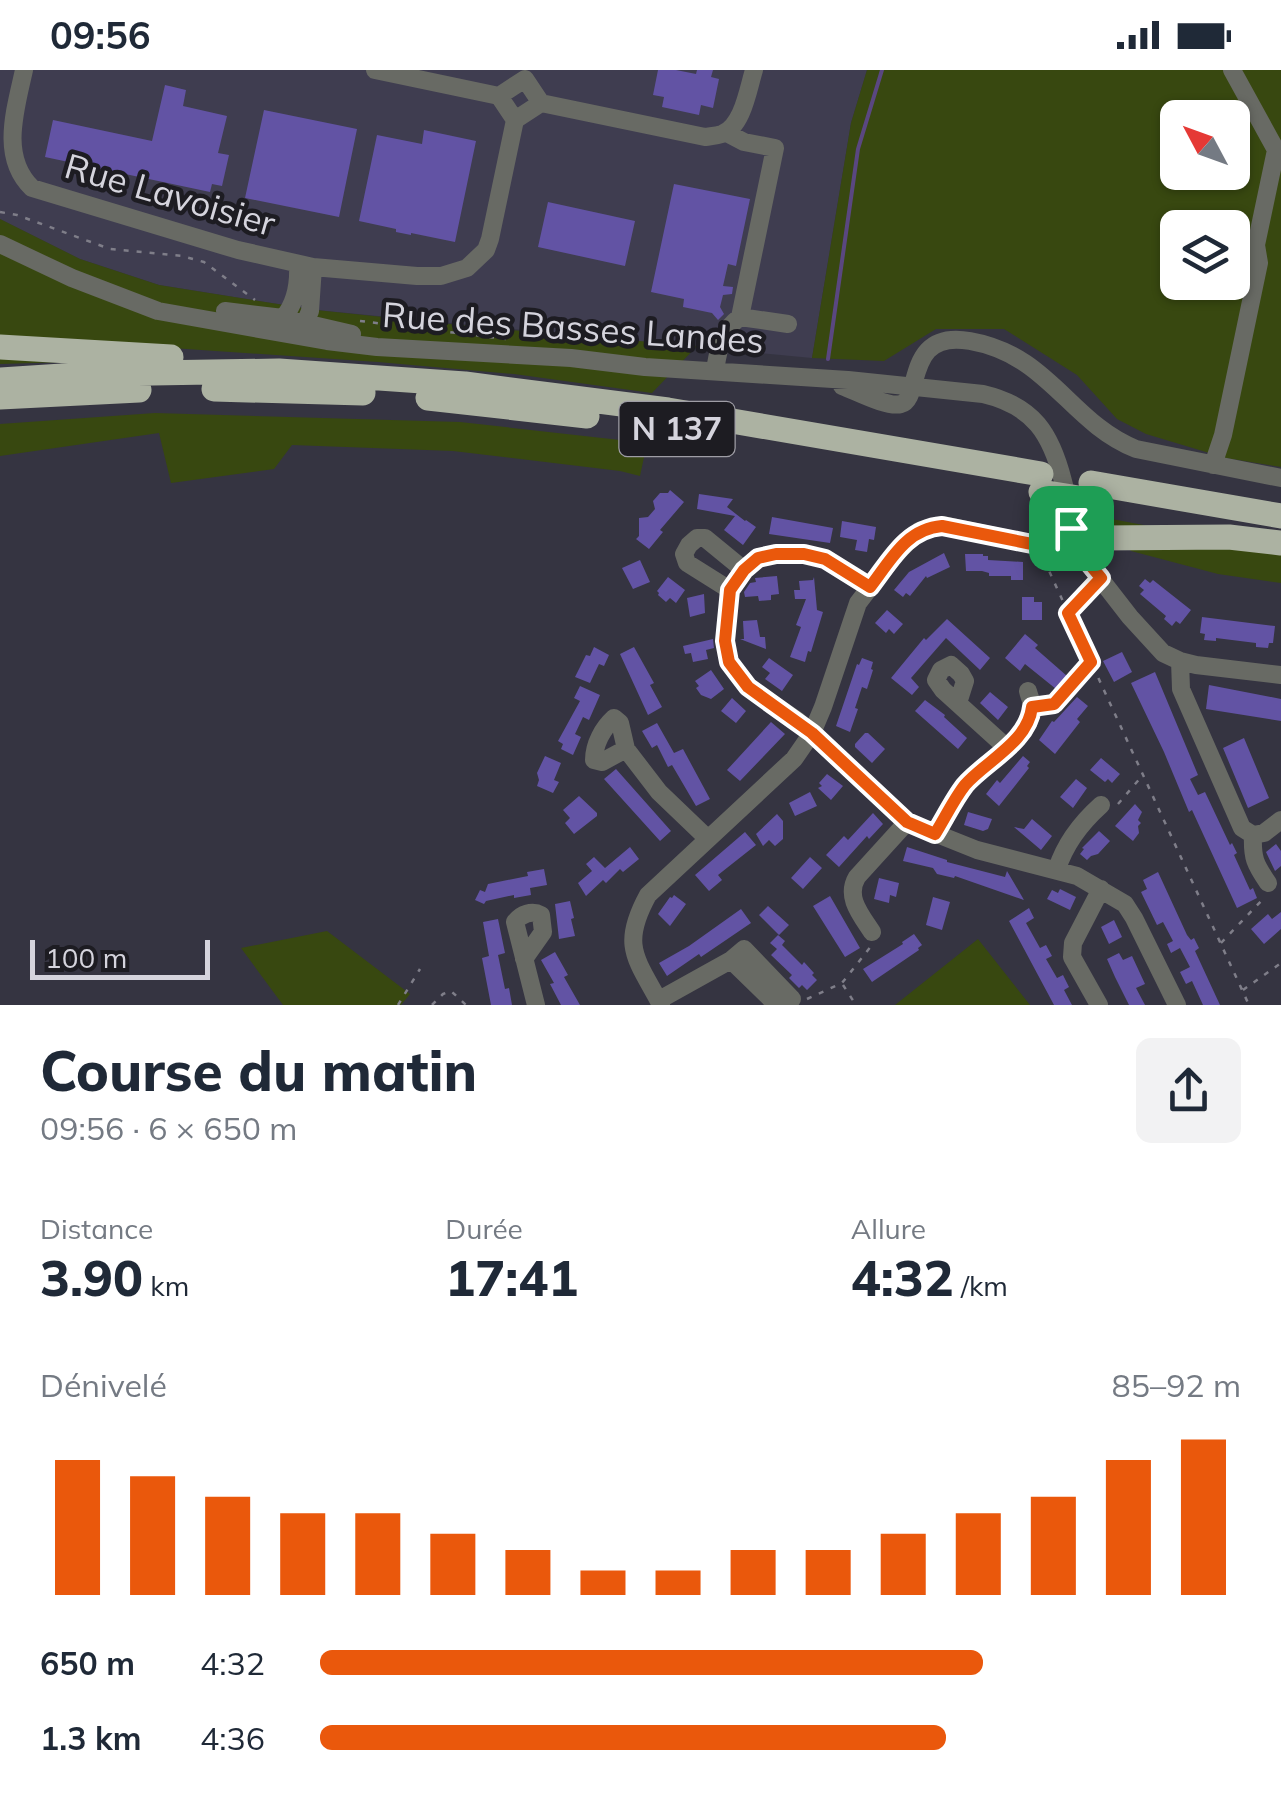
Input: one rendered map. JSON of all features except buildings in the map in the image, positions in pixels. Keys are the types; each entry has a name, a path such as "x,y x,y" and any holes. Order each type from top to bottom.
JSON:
{"highway":[{"path":"0,348 262,362 279,371"},
{"name":"N 137","path":"0,380 279,371 547,393 715,418 1281,534"},
{"name":"N 137","path":"0,396 247,389 454,400 1041,483"},
{"path":"0,407 20,405 38,395"},
{"name":"N 137","path":"1091,492 1281,516"},
{"path":"1073,540 1228,537 1281,543"}],"street":[{"name":"Rue Lavoisier","path":"24,70 9,149 15,170 32,188 203,240 305,265 417,276 440,276 467,268 486,250 490,239 515,120"},
{"path":"375,70 499,96 515,120 541,103 705,136 732,127 754,70"},
{"path":"1212,465 1223,435 1259,263 1258,231 1278,150 1232,70"},
{"path":"499,96 526,74 541,103"},
{"path":"715,370 725,331 740,317 774,148 744,142 725,132"},
{"name":"Rue des Basses Landes","path":"0,244 45,267 158,311 327,341 821,378 889,404 902,404 909,399 912,386"},
{"path":"282,318 290,309 305,265"},
{"path":"254,327 287,328 305,323 310,311 305,265"},
{"path":"113,293 282,318 436,350"},
{"path":"740,317 788,324"},
{"path":"1281,478 1120,443 1104,433 1039,372 1017,357 982,344 954,340 932,348 921,358 912,386 999,398 1034,419 1053,447 1071,510 1073,540 1163,653 1180,661 1281,674"},
{"path":"785,1003 732,960 660,1003 636,961 632,941 636,916 648,895 794,760 812,733 858,603 907,541 919,531 942,526 1037,545 1073,540"},
{"path":"730,590 687,564 684,554 689,545 697,538 705,538 744,570"},
{"path":"870,587 825,559 804,554 758,558 730,590 725,641 729,662 748,687 812,733 907,822 976,850 1078,876 1125,904 1176,1005"},
{"path":"1180,661 1181,689 1242,828 1254,834 1264,833 1281,820"},
{"path":"935,834 966,785 1026,726 1031,717 1030,699"},
{"path":"958,703 1007,748"},
{"path":"626,749 659,792 708,838"},
{"path":"1057,869 1076,833 1102,804"},
{"path":"872,932 858,910 852,886 907,822"},
{"path":"1254,834 1254,863 1268,883"},
{"path":"1099,1005 1072,956 1073,944 1100,889"},
{"path":"524,960 536,1005"}],"path":[{"path":"0,212 110,249 204,262 261,304"},
{"path":"356,321 512,339"},
{"path":"1037,545 1250,1005"},
{"path":"1068,613 1101,578"},
{"path":"1030,699 1054,704 1091,662"},
{"path":"1102,804 1120,804 1143,776"},
{"path":"1221,943 1265,897 1268,883"},
{"path":"785,1003 799,1002 842,983 872,944 872,932"},
{"path":"1242,991 1281,963"},
{"path":"398,1005 420,969"},
{"path":"842,983 856,1005"},
{"path":"432,1005 451,991 466,1005"}],"shaded area":[{"path":"0,70 867,70 851,123 812,358 316,310 159,285 80,259 0,219"}],"green space":[{"path":"867,70 1281,70 1281,467 1226,458 1146,434 1117,419 1077,375 1004,329 936,329 884,361 812,358 851,123"},
{"path":"0,219 80,259 159,285 316,310 697,346 652,393 514,374 84,342 68,362 0,364"},
{"path":"155,413 460,422 647,443 640,476 453,451 292,445 274,469 171,483 159,433 0,456 0,424"},
{"path":"1101,517 1281,551 1281,583 1218,574 1131,551"},
{"path":"327,931 410,994 401,1005 283,1005 241,948"},
{"path":"978,939 1030,1005 895,1005"}],"waterway":[{"path":"828,359 858,149 882,70"}],"route":[{"path":"930,527 1037,545 1059,543 1060,534 1071,528 1081,533 1083,544 1078,550 1101,578 1068,613 1091,662 1054,704 1032,707 1026,726 966,785 935,834 907,822 798,721 748,687 729,662 725,641 730,590 758,558 788,553 825,559 870,587 907,541 930,527"}]}
